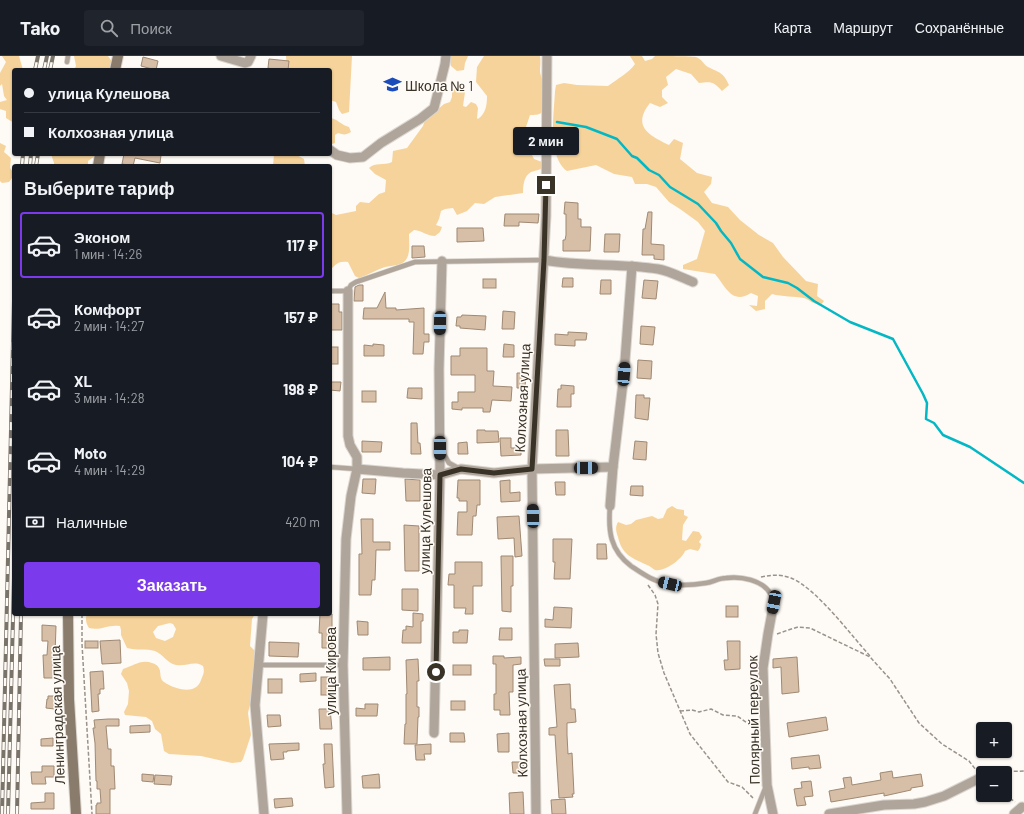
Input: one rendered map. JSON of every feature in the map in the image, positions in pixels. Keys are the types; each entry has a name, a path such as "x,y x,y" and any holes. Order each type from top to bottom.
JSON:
{"main road":[{"path":"115,68 118,56"},
{"name":"Ленинградская улица","path":"68,616 69,699 76,814"}],"street":[{"path":"221,56 246,63 250,59"},
{"path":"332,151 337,155 350,158 363,157 434,108 446,56"},
{"name":"Колхозная улица","path":"536,814 532,469 546,216 547,56"},
{"path":"544,260 564,264 632,266 660,270 693,282"},
{"name":"улица Кулешова","path":"434,733 440,475 439,369 442,261"},
{"path":"610,506 624,374 632,266"},
{"name":"улица Кирова","path":"348,291 348,436 350,445 357,457 357,469 350,496 346,539 343,665 348,814"},
{"path":"357,469 403,474 440,475 461,469 494,473 532,469 613,467"},
{"name":"Полярный переулок","path":"773,814 767,785 763,668 774,602"},
{"path":"263,616 255,705 264,814"},
{"path":"828,814 884,804 914,804 925,802 944,796 976,780"},
{"path":"1014,814 1022,807"}],"lane":[{"path":"67,62 68,56"},
{"path":"332,291 348,291 356,282 387,270 415,262 544,260"},
{"path":"440,448 446,459 461,469"},
{"path":"332,467 357,469"},
{"path":"610,506 610,531 613,544 624,560 643,574 655,581 688,585 706,583 725,578 747,578 763,586 770,593 774,602"},
{"path":"259,665 343,665"},
{"path":"755,814 767,785"}],"path":[{"path":"643,574 647,584 655,595 658,604 656,634 658,653 664,673 690,734 728,782 742,787 750,796 759,802"},
{"path":"747,578 777,575 792,579 811,591 890,678 919,723 942,744 976,767"},
{"path":"82,616 82,651 92,814"},
{"path":"766,646 776,635 788,630 798,627 810,628 870,656"},
{"path":"680,711 692,710 699,712 711,709 723,714 737,716 754,729 765,732"},
{"path":"1012,771 1024,771"}],"shaded area":[{"path":"2,56 19,56 22,68 12,68 12,122 6,118 6,111 0,109 0,102 7,100 4,96 2,84 0,86 0,73 6,62"},
{"path":"74,56 108,56 113,63 109,68 75,68"},
{"path":"286,56 352,56 349,112 342,114 336,102 332,101 332,68 287,68"},
{"path":"450,56 468,56 464,70 457,71 451,66"},
{"path":"484,56 540,56 543,110 540,114 530,115 526,127 530,130 534,130 536,135 535,139 526,143 534,159 542,162 543,167 539,170 531,172 525,178 523,193 495,197 484,204 475,203 467,211 457,215 453,208 441,211 436,225 442,227 440,232 435,236 414,230 409,234 409,253 405,261 402,263 385,267 359,278 355,276 348,262 339,263 332,268 332,213 336,215 356,211 356,206 360,202 369,203 379,194 385,192 386,180 375,174 369,168 374,165 392,162 393,151 407,148 423,126 425,120 444,104 450,102 452,97 452,88 462,86 465,92 463,106 466,107 471,102 476,104 478,108 477,118 478,119 481,117 486,109 487,96 476,82 477,67"},
{"path":"630,56 642,56 645,61 652,59 655,56 696,57 707,66 721,73 725,78 729,85 722,91 712,83 699,83 691,74 676,69 666,77 668,85 662,90 662,97 668,103 660,107 650,103 642,118 645,129 669,145 674,139 683,143 680,159 697,173 712,177 711,184 704,192 712,203 728,207 740,220 759,235 773,243 783,257 806,281 818,284 817,296 824,301 821,305 815,304 804,298 772,294 765,301 765,309 756,311 749,305 757,306 758,296 751,293 739,297 734,296 726,289 715,274 683,269 683,265 697,259 705,231 698,222 669,202 656,187 647,184 635,184 632,177 614,174 596,165 567,171 561,164 554,145 553,134 556,85 564,83 608,86 626,73 635,64"},
{"path":"332,119 349,127 351,132 348,134 338,133 335,135 335,143 332,144"},
{"path":"0,143 6,146 4,152 11,158 10,168 12,171 12,178 9,182 2,183 0,181"},
{"path":"52,156 95,156 88,161 88,164 54,163"},
{"path":"274,156 299,156 304,159 305,164 273,164"},
{"path":"672,506 677,509 684,510 684,515 688,517 683,525 682,540 686,541 693,531 699,532 702,537 699,542 701,544 700,548 698,551 690,549 685,551 673,564 663,569 655,570 632,558 625,552 620,543 616,526 618,522 626,525 631,524 636,520 652,516 658,519 663,518 667,509"},
{"path":"86,616 254,616 252,619 250,646 255,651 253,691 248,713 251,735 241,762 232,763 201,756 169,754 164,751 161,734 155,729 152,721 146,717 125,715 124,712 128,704 129,691 127,683 121,674 123,669 141,662 152,663 160,669 162,680 168,685 179,689 190,690 195,688 201,680 204,673 203,666 200,664 176,665 155,651 127,648 121,635 120,626 93,629 89,628 86,621","holes":["170,623 173,624 176,629 173,637 165,641 156,638 153,632 158,626"]}],"building":[{"path":"143,57 158,61 156,68 141,66"},
{"path":"269,59 289,61 288,68 268,68"},
{"path":"124,156 161,156 160,163 135,158 134,164 122,164"},
{"path":"565,202 578,203 578,219 581,219 581,227 591,227 590,251 563,251 563,240 565,240 566,235 566,214 564,214"},
{"path":"648,212 652,212 651,244 664,245 664,260 654,259 654,255 642,255 643,229 645,229"},
{"path":"505,214 539,214 538,223 519,222 519,226 504,226"},
{"path":"457,228 483,228 484,241 457,242"},
{"path":"605,234 620,234 619,252 604,252"},
{"path":"412,246 424,246 425,257 412,258"},
{"path":"563,278 573,278 573,287 562,287"},
{"path":"483,279 496,279 496,288 483,288"},
{"path":"601,280 611,280 611,294 600,294"},
{"path":"644,280 658,281 656,299 642,298"},
{"path":"363,285 363,301 354,301 355,287"},
{"path":"385,292 386,308 396,308 396,310 424,308 424,334 429,334 429,342 424,342 423,354 413,354 414,322 409,322 409,319 363,319 364,308 377,308"},
{"path":"332,304 339,304 339,312 342,312 342,330 332,330"},
{"path":"503,311 515,312 514,329 502,329"},
{"path":"462,315 486,316 485,330 460,328 460,326 456,326 457,317 461,317"},
{"path":"641,326 655,327 653,345 640,344"},
{"path":"568,332 587,333 586,340 575,340 575,346 555,345 555,334 568,335"},
{"path":"373,344 384,345 384,356 364,356 364,345 373,346"},
{"path":"504,344 514,345 514,357 503,357"},
{"path":"332,347 338,347 338,364 332,364"},
{"path":"460,348 487,348 487,371 494,371 493,386 512,387 511,401 492,400 490,412 483,412 483,408 462,408 462,410 452,409 452,402 458,402 458,392 475,392 475,375 451,375 451,356 460,356"},
{"path":"638,360 652,361 651,379 637,378"},
{"path":"517,373 526,373 525,388 517,388"},
{"path":"332,382 341,382 340,391 332,390"},
{"path":"561,385 574,386 574,394 571,394 571,407 557,407 558,389 561,389"},
{"path":"408,388 422,388 422,399 407,398"},
{"path":"362,391 376,391 376,402 362,402"},
{"path":"636,395 644,395 644,398 650,398 648,420 635,418"},
{"path":"411,423 417,423 418,443 420,443 421,454 411,454"},
{"path":"477,430 498,431 499,442 477,443"},
{"path":"556,430 568,430 569,456 556,456"},
{"path":"500,438 511,438 511,448 521,448 521,455 501,456"},
{"path":"362,441 382,442 381,452 362,452"},
{"path":"635,441 647,442 646,460 633,459"},
{"path":"467,442 468,454 458,454 458,443"},
{"path":"363,479 376,479 375,494 362,493"},
{"path":"405,479 420,480 420,501 406,501"},
{"path":"458,480 480,480 480,505 477,505 476,516 473,516 472,535 457,535 458,512 467,512 467,501 459,501 459,498 457,498"},
{"path":"510,480 510,493 520,492 520,501 501,502 500,481"},
{"path":"555,482 565,482 565,495 556,495"},
{"path":"631,486 643,486 643,496 630,495"},
{"path":"519,516 522,556 515,557 514,538 498,539 497,517"},
{"path":"361,519 373,519 373,542 390,542 390,550 376,550 375,580 372,580 371,595 359,595 359,554 362,554"},
{"path":"404,525 419,526 419,571 405,571"},
{"path":"553,539 572,539 570,579 554,579 555,562 553,562"},
{"path":"597,544 606,544 607,559 597,559"},
{"path":"501,556 513,556 511,612 502,611"},
{"path":"455,562 482,562 482,586 473,586 473,614 465,614 466,608 454,608 454,585 448,585 449,574 455,574"},
{"path":"402,589 418,589 418,611 402,610"},
{"path":"726,606 738,606 738,617 726,617"},
{"path":"554,607 572,608 571,628 545,627 545,619 553,620"},
{"path":"413,613 423,614 423,621 421,621 421,643 402,643 403,630 406,630 406,626 413,627"},
{"path":"320,616 332,616 332,648 322,648 322,633 319,633"},
{"path":"357,621 368,622 368,635 358,635"},
{"path":"42,625 56,626 55,655 57,655 57,665 55,665 55,678 44,678 43,655 47,655 48,641 42,641"},
{"path":"500,628 512,628 512,640 499,640"},
{"path":"459,630 468,630 467,643 453,643 453,632 459,632"},
{"path":"120,640 121,663 102,664 100,641"},
{"path":"85,641 98,641 98,648 85,648"},
{"path":"727,641 740,641 740,669 725,670 724,660 728,660"},
{"path":"269,642 299,643 298,657 269,656"},
{"path":"578,643 579,657 555,658 555,644"},
{"path":"493,656 504,656 504,658 521,657 521,664 513,665 513,692 509,692 510,715 500,715 500,710 494,710 494,694 496,694 496,664 493,664"},
{"path":"390,657 390,670 363,670 363,658"},
{"path":"797,657 799,692 782,694 781,667 773,668 773,659"},
{"path":"418,659 419,681 417,681 417,707 419,707 419,717 417,744 404,744 407,694 406,660"},
{"path":"544,659 560,659 560,666 545,666"},
{"path":"453,665 471,665 471,675 453,675"},
{"path":"103,671 104,689 100,689 100,694 98,694 99,711 92,712 90,672"},
{"path":"316,673 316,681 300,682 300,674"},
{"path":"321,677 332,677 332,695 321,695"},
{"path":"268,679 282,679 282,693 268,693"},
{"path":"570,684 571,709 575,709 576,722 567,723 567,735 568,754 572,753 574,794 572,794 573,797 559,798 555,735 549,735 549,728 557,727 554,685"},
{"path":"48,696 55,696 55,709 46,708"},
{"path":"451,701 465,701 465,710 451,710"},
{"path":"365,704 378,704 377,716 356,716 356,708 365,709"},
{"path":"319,709 330,709 332,729 320,729"},
{"path":"267,715 280,715 281,726 268,727"},
{"path":"826,717 828,730 789,737 787,723"},
{"path":"119,719 119,726 106,726 108,749 111,749 111,766 114,766 115,789 110,789 110,814 96,814 96,805 97,803 101,803 100,789 97,789 96,781 93,728 95,728 94,720"},
{"path":"150,725 150,732 130,733 130,726"},
{"path":"450,733 464,733 465,742 450,742"},
{"path":"509,733 509,752 498,752 497,734"},
{"path":"53,738 53,746 41,746 41,739"},
{"path":"299,743 299,750 283,752 284,759 271,760 269,744"},
{"path":"324,744 332,744 334,787 325,788 323,764 325,764"},
{"path":"431,744 431,754 424,754 425,760 416,760 415,745"},
{"path":"819,755 821,768 809,769 809,767 792,769 791,758"},
{"path":"512,762 523,762 524,773 513,773"},
{"path":"42,766 54,766 54,777 45,777 46,784 32,784 31,772 42,772"},
{"path":"892,771 893,778 921,774 923,786 884,796 884,793 831,802 829,791 845,788 843,778 851,777 852,785 881,780 880,773"},
{"path":"142,774 154,775 153,782 142,781"},
{"path":"379,774 380,788 363,788 362,776"},
{"path":"155,775 172,776 171,785 154,784"},
{"path":"811,781 813,796 804,797 806,805 797,806 794,789 802,788 801,782"},
{"path":"523,792 524,814 510,814 509,793"},
{"path":"45,793 54,793 54,809 31,809 31,803 45,802"},
{"path":"292,798 293,806 275,808 274,799"},
{"path":"565,799 566,814 552,814 551,800"}],"waterway":[{"path":"557,122 586,127 617,139 632,156 637,158 649,170 659,175 670,187 698,204 716,223 731,243 740,259 763,277 788,283 814,301 850,322 893,339 927,403 926,419 934,423 943,435 970,447 1024,483"}],"railway":[{"path":"35,68 38,56"},
{"path":"44,68 47,56"},
{"path":"50,68 53,56"},
{"path":"22,164 23,156"},
{"path":"30,164 31,156"},
{"path":"36,164 38,156"},
{"path":"2,814 12,386"},
{"path":"8,814 13,616"},
{"path":"17,814 21,616"}],"place":[{"name":"Школа № 1","path":"392,85"}],"route":[{"path":"436,672 440,475 461,469 494,473 532,469 544,260 546,185"}]}
